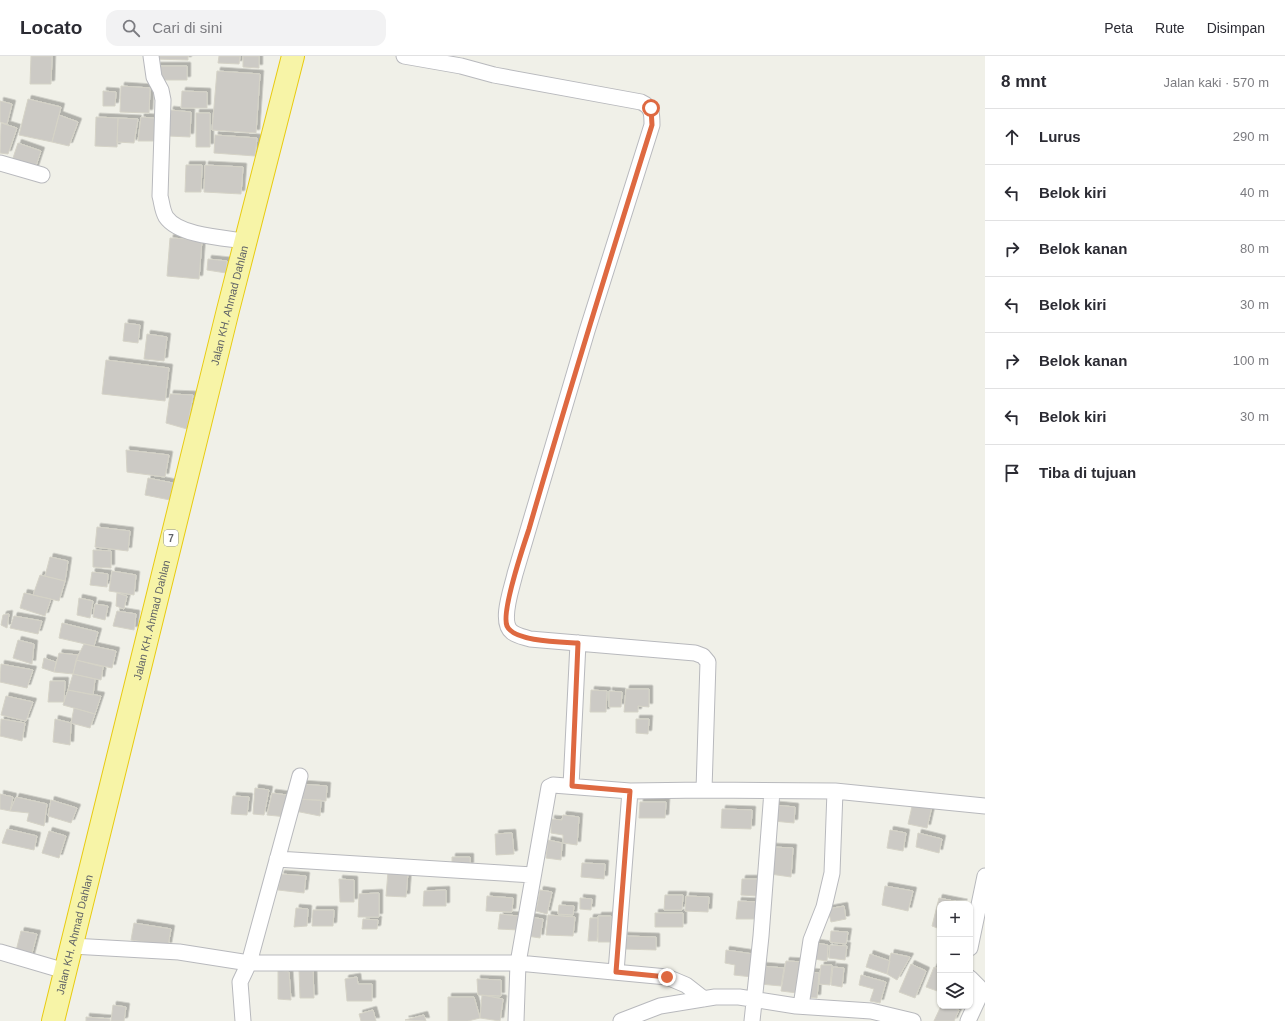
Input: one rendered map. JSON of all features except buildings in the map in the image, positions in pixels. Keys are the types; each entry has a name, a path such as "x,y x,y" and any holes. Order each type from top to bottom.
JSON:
{"highway":[{"name":"Jalan KH. Ahmad Dahlan","path":"53,1021 245,241 293,56"}],"street":[{"path":"151,56 154,77 161,90 163,100 160,196 165,214 175,225 193,232 245,241"},
{"path":"404,56 461,66 494,75 630,99 647,104 651,108 652,125 587,331 515,574 507,612 507,627 519,636 530,639 695,653 706,658 708,671 704,790"},
{"path":"0,163 42,175"},
{"path":"572,786 578,643"},
{"path":"243,1021 240,982 248,963 300,776"},
{"path":"516,1021 518,963 549,787 553,785 630,791 835,791 985,806"},
{"path":"616,972 630,791"},
{"path":"752,1021 761,936 772,791"},
{"path":"801,1006 811,940 824,907 832,873 835,791"},
{"path":"277,859 533,875"},
{"path":"973,942 980,928 985,876"},
{"path":"72,946 179,952 248,963 544,964 667,977 686,985 704,999"},
{"path":"0,952 65,971"},
{"path":"968,1021 980,995 979,987 973,981"},
{"path":"621,1021 660,1006 715,997 801,1006 871,1011 913,1021"}],"route":[{"path":"651,108 652,125 587,331 515,574 509,597 506,621 507,627 519,636 530,639 578,643 572,786 630,791 616,972 667,977"}]}
